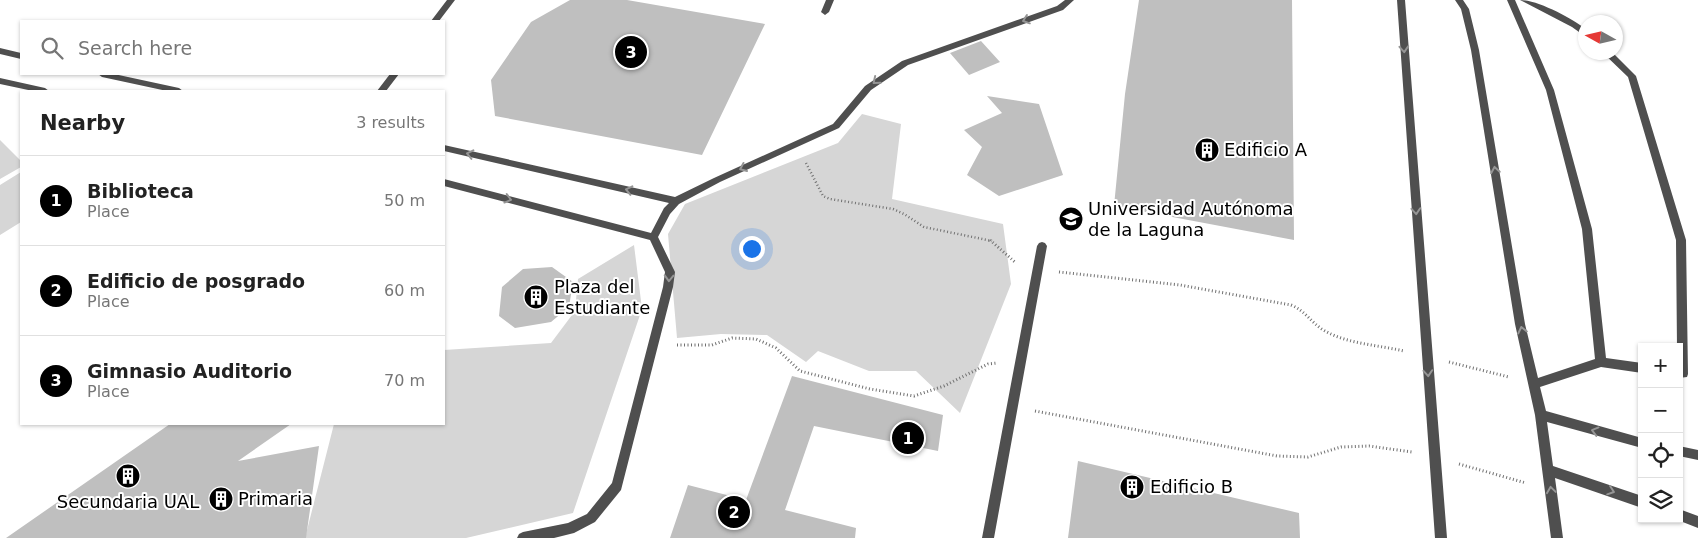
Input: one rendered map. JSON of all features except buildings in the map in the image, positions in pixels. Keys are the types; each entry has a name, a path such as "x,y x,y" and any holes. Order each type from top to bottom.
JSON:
{"lane":[{"path":"436,20 451,0"},
{"path":"825,12 830,0"},
{"path":"653,237 667,211 676,201 717,180 836,126 868,88 905,62 1060,8 1070,0"},
{"path":"1401,0 1434,458 1442,538"},
{"path":"1459,0 1464,9 1476,50 1520,324 1542,415 1557,538"},
{"path":"1511,0 1550,90 1586,229 1601,362"},
{"path":"1524,0 1578,27"},
{"path":"0,51 20,56"},
{"path":"1615,60 1632,76 1681,240 1683,374"},
{"path":"107,75 174,90"},
{"path":"382,90 394,75"},
{"path":"0,81 41,90"},
{"path":"445,148 676,201"},
{"path":"445,182 653,237 670,272 654,345 617,486 591,518 570,529 523,538"},
{"path":"988,538 1042,246"},
{"path":"1534,384 1601,362 1638,367"},
{"path":"1542,415 1638,442"},
{"path":"1683,452 1698,455"},
{"path":"1548,470 1638,501"},
{"path":"1683,516 1698,522"}],"path":[{"path":"795,145 823,196 830,199 899,211 910,216 914,222 924,226 990,240 1006,252 1013,262 1038,269 1180,285 1291,305 1304,309 1314,324 1330,334 1427,356 1534,384"},
{"path":"654,345 706,345 725,340 757,340 770,344 780,351 790,365 800,371 870,389 914,396 944,386 988,364 998,363 1019,368"},
{"path":"1012,408 1277,456 1308,457 1341,447 1369,446 1406,451 1551,490"}],"shaded area":[{"path":"862,114 901,124 892,199 1003,224 1011,284 960,413 916,371 869,371 818,351 806,362 767,335 721,334 677,338 668,234 685,204 838,143"},
{"path":"0,140 20,160 20,168 0,179"},
{"path":"20,173 20,223 0,235 0,185"},
{"path":"634,245 642,309 573,513 466,538 305,538 334,425 445,425 445,350 551,343 575,311 578,279"}],"place":[{"name":"Gimnasio Auditorio","path":"631,52"},
{"name":"Edificio A","path":"1207,150"},
{"name":"Universidad Autónoma de la Laguna","path":"1071,219"},
{"name":"Plaza del Estudiante","path":"536,297"},
{"name":"Biblioteca","path":"908,438"},
{"name":"Secundaria UAL","path":"128,476"},
{"name":"Edificio B","path":"1132,487"},
{"name":"Primaria","path":"221,499"},
{"name":"Edificio de posgrado","path":"734,512"}]}
